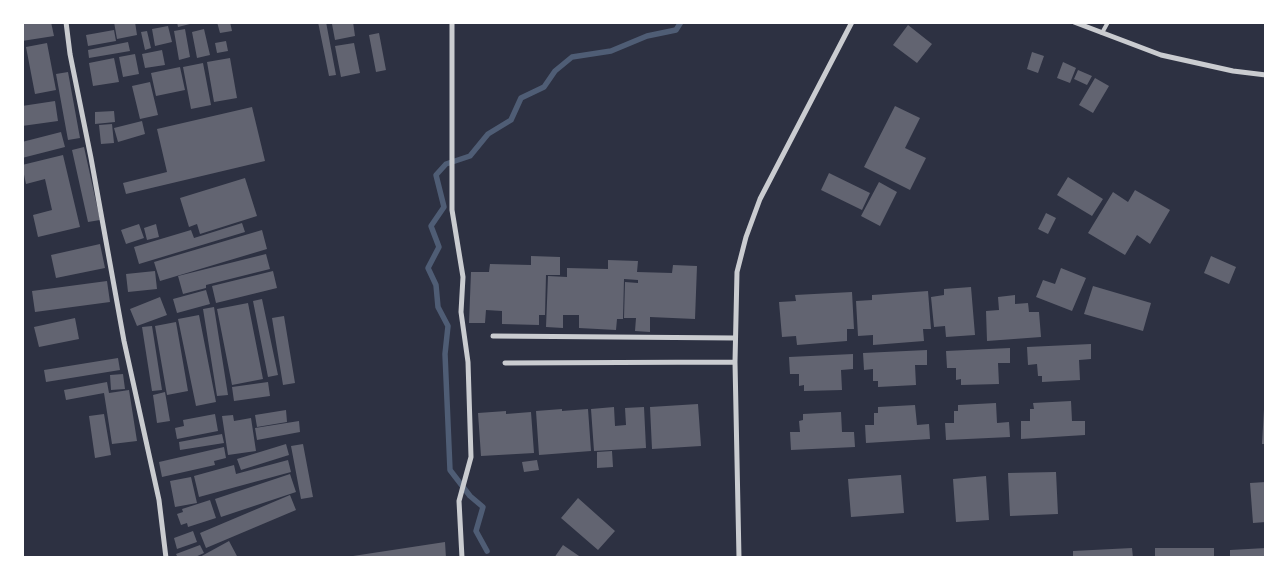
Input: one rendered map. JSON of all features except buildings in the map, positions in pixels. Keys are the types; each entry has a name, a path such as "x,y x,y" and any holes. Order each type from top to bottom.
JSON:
{"street":[{"path":"66,22 70,54 104,222 124,341 159,500 166,558"},
{"path":"452,22 452,210 463,276 461,312 468,362 471,457 460,501 462,558"},
{"path":"739,558 735,362 737,272 746,237 760,199 852,22"},
{"path":"1074,22 1161,55 1266,75"},
{"path":"493,336 735,338"},
{"path":"505,363 735,362"}],"lane":[{"path":"1102,33 1108,22"}],"waterway":[{"path":"487,551 476,531 483,507 470,496 450,470 445,354 448,326 438,307 436,285 428,268 439,247 431,226 444,207 436,175 446,164 470,156 488,134 511,120 521,98 544,87 555,71 572,57 611,51 647,36 676,30 681,22"}]}
